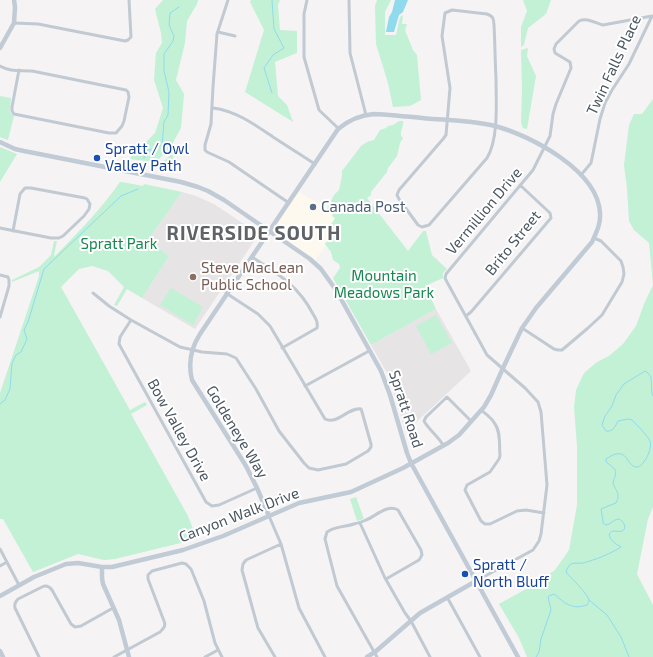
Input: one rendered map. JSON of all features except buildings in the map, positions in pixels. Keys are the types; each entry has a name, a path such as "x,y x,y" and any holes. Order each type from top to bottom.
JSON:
{"street":[{"path":"0,48 14,22 14,0"},
{"path":"14,22 38,24 125,42 130,37 129,0"},
{"path":"228,0 218,32 213,87 213,108 209,134 204,148 206,151 229,162 289,203"},
{"path":"307,0 304,14 304,57 318,110 339,129"},
{"path":"349,0 350,53 366,115"},
{"path":"452,10 492,16 494,20 497,108 492,148 487,158 429,226 422,227 418,225 397,195 399,190 445,137 448,120 450,88 442,36 445,16 452,10"},
{"name":"Twin Falls Place","path":"545,148 551,134 556,104 571,68 570,62 555,53 554,49 556,44 582,19 603,24 652,16 629,64 605,103 600,119 591,163 581,175"},
{"path":"218,32 235,36"},
{"path":"0,66 6,69 32,70 126,90 129,97 122,126 116,133 107,133 14,114 12,107 19,70"},
{"path":"213,108 230,112 251,122 315,164"},
{"name":"Canyon Walk Drive","path":"0,596 34,577 66,564 78,563 102,567 115,566 183,550 223,536 298,503 352,492 412,463 457,436 481,410 491,395 522,328 536,308 589,246 594,238 600,222 600,207 593,190 581,175 558,156 527,138 495,126 475,122 366,115 350,121 339,129 270,231"},
{"name":"Spratt Road","path":"0,142 24,151 198,187 218,196 305,255 318,266 336,290 381,371 386,382 407,453 518,657"},
{"name":"Vermillion Drive","path":"476,581 527,554 535,548 540,538 547,485 541,412 540,406 525,388 487,355 445,278 446,274 534,170 545,148"},
{"name":"Brito Street","path":"466,316 551,218 550,213 520,185"},
{"path":"0,228 13,231 51,238 59,238 64,236 84,216 89,209 90,204 87,199 84,198 25,188 20,194 13,231"},
{"name":"Goldeneye Way","path":"270,231 226,293 196,340 190,364 190,372 192,380 246,466 257,488 281,544 299,608 325,657"},
{"path":"522,328 554,349 562,350 602,315 622,282 624,274 621,261 601,241 594,238"},
{"path":"252,257 294,287 303,297 317,322 317,328 282,348"},
{"path":"0,275 8,277 10,284 0,317"},
{"path":"94,293 109,306 177,346 184,349 227,354 236,358 256,389 279,431 309,468 318,470 346,464 368,451 371,444 360,409 356,409 333,420 325,419 270,326 258,314 226,293"},
{"name":"Bow Valley Drive","path":"131,320 120,337 119,344 206,502 212,506 219,505 257,488"},
{"path":"305,386 369,350"},
{"path":"443,445 440,439 424,421 426,417 447,397 471,421"},
{"path":"481,410 497,427 499,434 500,456 490,472 469,484 465,490 481,521 485,524 490,524 517,511 526,510 544,512"},
{"path":"376,655 338,586 325,539 326,534 330,530 368,520 389,508 394,508 399,511 421,550 422,555 420,560 386,579"},
{"path":"360,523 386,579 405,613 411,620 430,657"},
{"path":"275,657 258,628 242,566 246,560 281,544"},
{"path":"0,549 19,585"},
{"path":"0,566 7,562"},
{"path":"114,657 160,632 164,627 165,624 148,575 152,571 182,563 186,564 191,569 204,601 215,642 222,657"},
{"path":"102,567 103,584 122,631 129,657"},
{"path":"367,657 376,655 420,613 476,581"},
{"path":"39,657 15,608 14,604 18,599 42,587 48,586 52,590 71,624 77,627 113,608"},
{"path":"447,597 480,657"},
{"path":"205,657 218,650"},
{"path":"0,651 3,657"}],"shaded area":[{"name":"Steve MacLean Public School","path":"182,192 214,204 259,234 195,329 142,298 169,256 148,240"},
{"path":"299,192 336,213 338,218 336,231 315,261 272,231"},
{"path":"436,309 471,371 410,428 405,430 387,373 371,345"}],"green space":[{"path":"163,0 198,0 187,21 185,43 176,80 184,94 181,128 170,148 156,162 129,159 155,133 163,108 154,80 156,53 162,43 155,9"},
{"path":"251,0 280,0 278,5 280,30 297,31 297,53 275,62 278,96 287,105 293,122 245,92 264,30 250,2"},
{"path":"377,0 391,0 385,12 385,35 396,35 400,17 403,15 402,24 407,24 405,30 413,50 417,55 421,100 410,106 393,107 388,83 376,44 375,6"},
{"path":"523,0 551,0 546,14 528,28 524,45 521,47 521,27 527,11"},
{"path":"528,48 527,56 536,76 527,129 523,128 521,123 521,50"},
{"path":"0,96 11,98 10,112 14,116 8,140 0,137"},
{"path":"653,99 653,285 649,243 634,230 629,221 624,165 629,125 634,114 642,114"},
{"name":"Mountain Meadows Park","path":"399,121 403,121 401,136 403,138 400,143 397,156 388,168 387,172 371,192 371,195 367,198 408,251 423,231 426,231 432,255 447,269 443,273 443,278 425,286 436,309 371,345 333,278 340,268 339,264 333,260 331,252 325,244 334,231 329,228 335,218 332,216 333,213 327,209 334,195 339,190 342,171 361,146 374,140 380,130"},
{"path":"0,147 17,154 0,182"},
{"path":"172,154 180,172 153,166 165,160"},
{"name":"Spratt Park","path":"120,182 143,186 144,184 182,192 148,240 169,256 142,298 127,289 117,306 114,305 124,287 108,271 92,266 79,269 61,287 130,410 145,402 147,405 131,414 188,516 197,539 115,559 104,560 78,554 33,572 3,519 0,519 0,393 39,276 39,271 12,282 12,280 39,267 51,255 54,241 57,241 55,256 105,202"},
{"path":"653,285 653,507 648,519 637,574 653,605 653,657 527,657 519,638 499,604 555,570 569,550 577,505 577,446 574,407 576,390 584,373 597,362 609,356 623,344 636,326"},
{"path":"171,288 203,307 193,325 160,305"},
{"path":"436,315 452,343 431,354 416,326"},
{"path":"356,497 364,519 357,521 350,499"}],"water":[{"path":"395,0 408,0 403,12 399,15 394,32 386,32 389,17"}],"waterway":[{"path":"272,0 274,29 284,48 273,55 264,68 272,93"},
{"path":"144,158 145,150 153,150 162,145 164,122 168,115 169,92 164,71 164,54 173,41 174,36 169,25 170,13 179,7"},
{"path":"0,404 5,400 10,389 12,363 16,355 21,352 27,339 24,330 28,322 44,269 121,196 138,189"},
{"path":"536,657 539,652 541,639 551,610 548,597 554,594 569,605 577,607 587,605 589,602 588,597 566,572 569,566 572,563 583,563 597,558 621,547 613,542 609,534 612,531 624,530 625,526 623,522 618,519 606,525 603,523 601,509 616,503 618,497 618,493 613,483 616,471 606,462 606,459 613,455 619,454 626,457 633,466 638,467 646,459 650,451 649,439 632,420 628,419 618,421 612,430 606,431 602,425 605,416 612,406 616,395 624,384 645,371 651,377 653,396"},
{"path":"589,600 607,615 621,637 629,657"}],"place":[{"name":"Spratt / Owl Valley Path","path":"97,158"},
{"name":"Canada Post","path":"313,207"},
{"name":"Steve MacLean Public School","path":"193,277"},
{"name":"Spratt / North Bluff","path":"465,574"}],"district":[{"name":"RIVERSIDE SOUTH","path":"254,234"}]}
